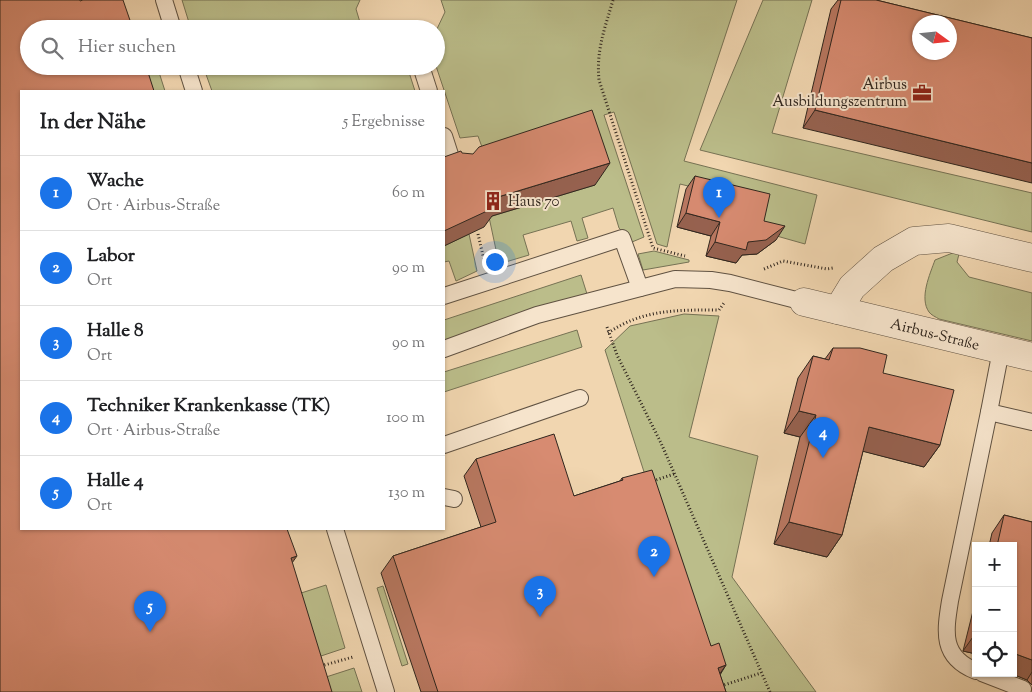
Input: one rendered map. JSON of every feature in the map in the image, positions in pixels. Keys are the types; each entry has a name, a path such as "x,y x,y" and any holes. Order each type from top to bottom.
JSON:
{"street":[{"path":"838,310 852,287 858,281 883,259 914,241 949,238 1032,258"},
{"name":"Airbus-Straße","path":"804,302 1032,357"}],"lane":[{"path":"164,0 170,20"},
{"path":"189,75 194,90"},
{"path":"423,75 429,90"},
{"path":"445,143 454,168"},
{"path":"445,296 622,238 640,288"},
{"path":"445,349 537,315 675,279 711,280 804,302"},
{"path":"972,669 952,654 946,642 945,630 1001,350"},
{"path":"445,445 580,398"},
{"path":"989,412 1032,422"},
{"path":"334,530 386,692"},
{"path":"992,677 1023,689"}],"path":[{"path":"612,0 598,54 599,80 653,248 690,257"},
{"path":"608,333 624,323 652,313 679,310 718,310 724,303 748,308 752,289"},
{"path":"607,327 617,355 660,443 770,692"},
{"path":"646,483 674,474"},
{"path":"317,668 356,656"},
{"path":"720,687 761,673"}],"green space":[{"path":"182,0 360,0 356,9 359,20 188,20"},
{"path":"441,0 737,0 684,161 817,195 805,244 759,231 765,205 680,184 667,247 657,244 614,112 604,115 644,237 632,242 619,228 613,208 582,218 588,238 577,241 571,221 523,235 529,255 499,264 489,217 595,185 487,161 478,136 460,138 439,75 445,75 445,20 441,20 445,12"},
{"path":"763,0 812,0 772,133 1032,193 1032,232 700,150"},
{"path":"140,75 160,75 165,90 145,90"},
{"path":"206,75 410,75 415,90 212,90"},
{"path":"469,234 477,271 456,281 449,261 445,262 445,246"},
{"path":"960,250 957,262 969,277 1032,293 1032,341 939,319 929,312 926,306 925,293 935,260"},
{"path":"654,251 689,260 689,262 643,270 638,254"},
{"path":"581,275 587,294 445,341 445,320"},
{"path":"684,314 719,316 689,437 758,456 732,577 816,692 724,692 702,653 605,350 630,326"},
{"path":"577,330 582,347 445,392 445,372"},
{"path":"326,585 345,648 315,658 295,595"},
{"path":"383,586 408,664 402,666 377,588"},
{"path":"354,668 362,692 328,692 323,678"}],"building":[{"path":"0,0 123,0 130,20 20,20 20,75 149,75 154,90 20,90 20,530 287,530 297,556 291,558 332,692 0,692"},
{"name":"Airbus Ausbildungszentrum","path":"841,0 876,0 938,15 912,15 912,60 957,60 957,20 1032,38 1032,163 815,110"},
{"name":"Haus 70","path":"592,110 610,163 498,197 500,205 445,231 445,157 461,151 462,153 473,154 479,147"},
{"path":"695,176 770,194 764,221 785,226 766,240 748,242 746,250 715,242 720,222 686,213"},
{"path":"833,348 860,348 887,355 883,373 954,390 940,445 869,427 842,535 789,522 816,415 799,411 813,356 829,360"},
{"path":"554,434 574,496 623,480 622,478 652,470 711,646 719,643 726,665 718,668 726,692 438,692 393,556 496,522 476,459"},
{"path":"1004,515 1032,522 1032,660 1017,654 1017,542 998,542"}],"place":[{"name":"Airbus Ausbildungszentrum","path":"922,93"},
{"name":"Haus 70","path":"493,201"},
{"name":"Wache","path":"719,218"},
{"name":"Techniker Krankenkasse (TK)","path":"823,458"},
{"name":"Labor","path":"654,577"},
{"name":"Halle 8","path":"540,617"},
{"name":"Halle 4","path":"150,632"}]}
